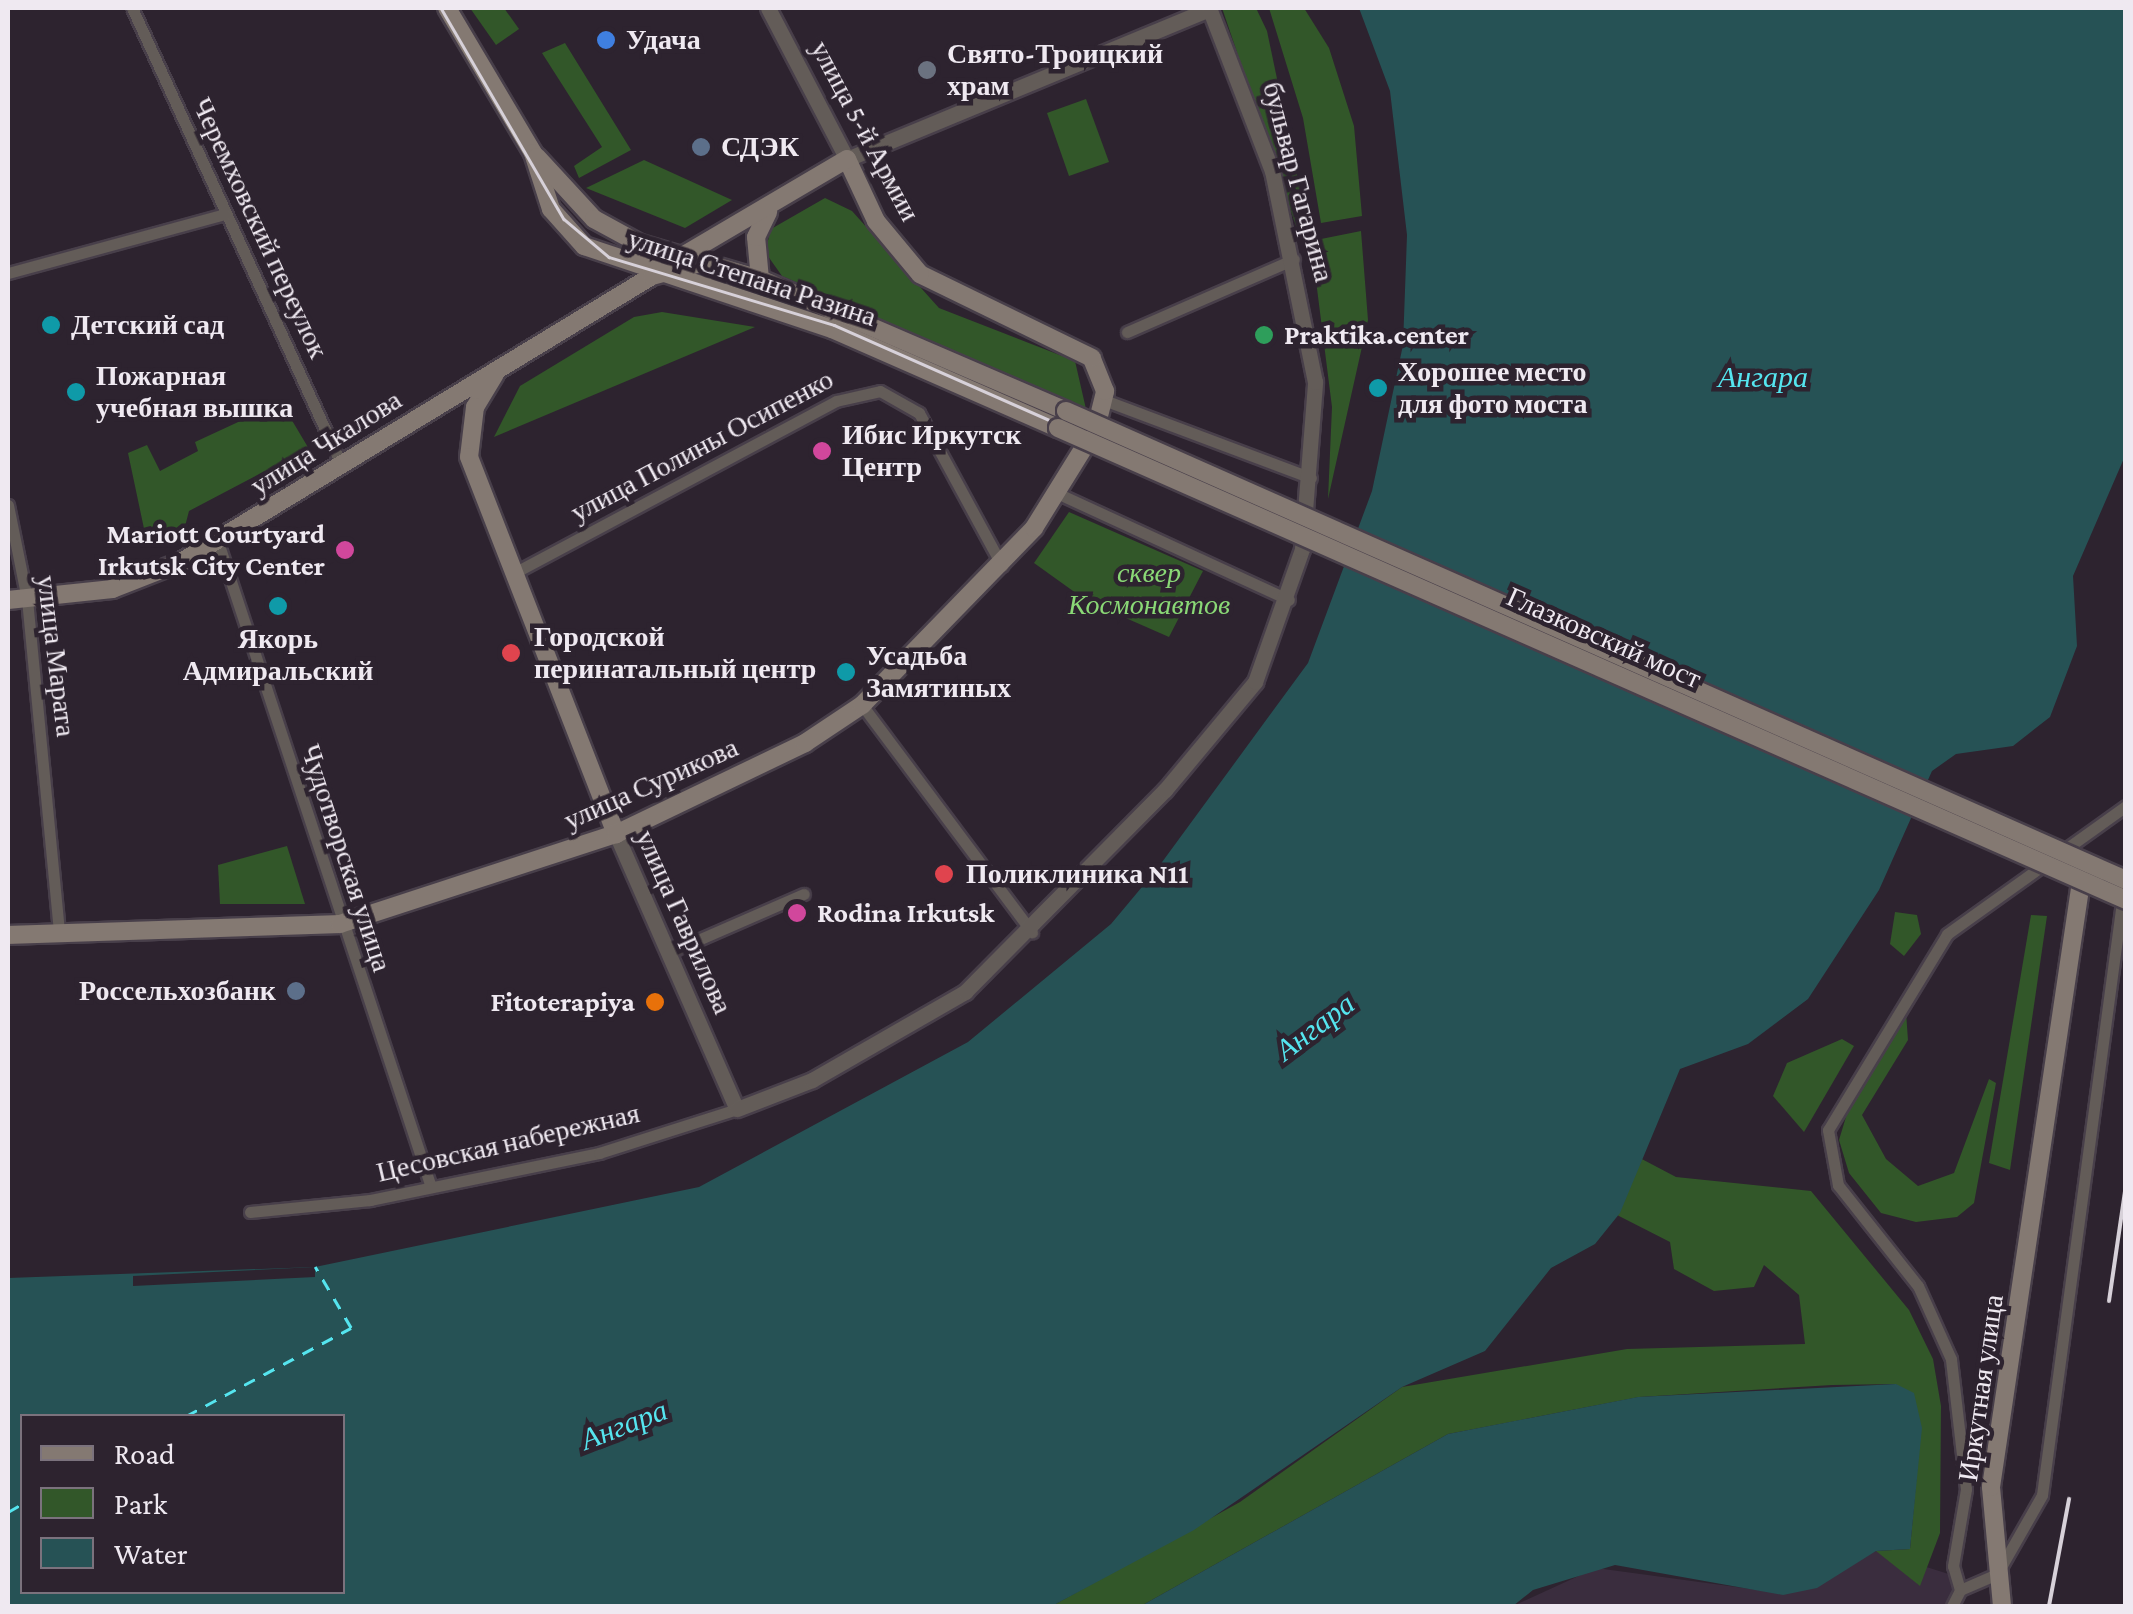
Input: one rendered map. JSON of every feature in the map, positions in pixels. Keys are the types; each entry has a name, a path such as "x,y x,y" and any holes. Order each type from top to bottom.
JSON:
{"main road":[{"name":"улица Степана Разина","path":"447,8 533,153 566,228 609,260 832,329 1062,420"},
{"name":"улица Степана Разина","path":"533,153 594,219 682,256 760,278 1062,420"},
{"path":"682,256 770,209 847,160"},
{"name":"улица 5-й Армии","path":"847,160 876,220 920,274 964,303 1084,350 1099,367 1104,400"},
{"path":"760,278 756,237 770,209"},
{"name":"улица Чкалова","path":"8,600 112,589 218,542 652,276 704,262"},
{"name":"улица Гаврилова","path":"502,366 476,406 469,457 616,834"},
{"name":"улица Сурикова","path":"8,935 340,924 616,834 805,744 862,704 1002,566 1059,494 1104,400"},
{"name":"Глазковский мост","path":"1062,420 2126,879"},
{"name":"Глазковский мост","path":"1062,420 2126,900"},
{"name":"Иркутная улица","path":"2002,1606 1991,1486 2041,1178 2081,882"}],"street":[{"name":"улица 5-й Армии","path":"768,8 847,160"},
{"path":"847,160 1209,8"},
{"name":"бульвар Гагарина","path":"1209,8 1240,71 1294,259 1316,382 1312,498"},
{"name":"Черемховский переулок","path":"133,10 342,466"},
{"path":"8,273 225,214"},
{"path":"1127,332 1294,259"},
{"name":"улица Полины Осипенко","path":"514,572 836,401 880,390 919,413 1002,566"},
{"path":"1104,400 1312,479"},
{"path":"1059,494 1289,600"},
{"name":"Цесовская набережная","path":"250,1212 432,1187 599,1153 737,1109 875,1047 965,992 1032,932 1255,682 1289,600 1312,498"},
{"name":"улица Марата","path":"8,505 27,599 59,934"},
{"name":"Чудотворская улица","path":"218,542 340,924 432,1187"},
{"path":"862,704 1032,932"},
{"path":"1960,1590 1952,1566 1966,1489 1951,1359 1918,1286 1838,1184 1828,1130 1947,934 2126,806"},
{"name":"улица Гаврилова","path":"616,834 737,1109"},
{"path":"1952,1606 1960,1590 1997,1574 2042,1496 2126,879"},
{"path":"668,953 804,894"}],"shaded area":[{"path":"1876,1551 1958,1577 1945,1606 1513,1606 1596,1568 1773,1592"}],"green space":[{"path":"470,8 504,8 519,29 496,45"},
{"path":"1222,8 1256,8 1267,31 1308,227 1297,229"},
{"path":"1269,8 1304,8 1329,48 1354,126 1362,216 1321,223 1303,118"},
{"path":"565,43 631,150 579,178 574,166 602,147 542,53"},
{"path":"1086,99 1109,162 1069,176 1047,113"},
{"path":"644,160 732,200 685,228 586,188"},
{"path":"825,198 852,211 939,308 1075,361 1086,409 782,276 765,252 771,229"},
{"path":"1361,231 1368,320 1328,499 1332,407 1311,241"},
{"path":"662,312 755,327 494,437 520,386 634,317"},
{"path":"281,402 315,459 288,474 267,470 189,511 183,534 160,545 146,538 128,453 147,445 160,471 198,451 195,442"},
{"name":"сквер Космонавтов","path":"1069,512 1203,571 1169,637 1087,601 1034,563"},
{"path":"287,846 305,904 220,904 218,865"},
{"path":"1895,912 1917,915 1921,934 1904,956 1890,944"},
{"path":"2031,915 2047,916 2010,1170 1989,1163"},
{"path":"1906,1012 1908,1040 1862,1115 1886,1159 1918,1186 1954,1173 1989,1079 1996,1083 1974,1203 1957,1217 1916,1222 1881,1213 1849,1173 1839,1140 1852,1097"},
{"path":"1842,1039 1854,1046 1804,1132 1773,1096 1787,1063"},
{"path":"1638,1157 1676,1177 1811,1191 1909,1310 1933,1359 1941,1406 1940,1533 1920,1586 1876,1551 1910,1549 1921,1428 1896,1384 1832,1385 1639,1397 1448,1434 1141,1606 1052,1606 1240,1502 1402,1387 1627,1349 1805,1344 1799,1295 1764,1265 1754,1287 1714,1291 1674,1269 1670,1242 1617,1215"}],"water":[{"name":"Ангара","path":"1359,8 2125,8 2125,456 2073,576 2077,646 2050,717 2013,746 1956,754 1932,771 1879,890 1808,999 1748,1044 1680,1069 1620,1213 1595,1244 1551,1268 1485,1351 1402,1387 1194,1530 1052,1606 8,1606 8,1278 315,1267 699,1187 968,1042 1111,924 1157,869 1308,663 1372,491 1403,345 1407,235 1390,91"},
{"path":"1896,1384 1914,1393 1922,1428 1910,1549 1876,1551 1817,1588 1783,1595 1615,1565 1533,1590 1513,1606 1141,1606 1448,1434 1638,1397"}],"pier":[{"path":"315,1267 315,1277 133,1286 133,1276"}],"ferry route":[{"path":"190,1414 351,1328 315,1267"},
{"path":"8,1512 20,1505"}],"tram line":[{"path":"441,8 564,219 609,257 834,325 2126,895"}],"railway":[{"path":"2109,1301 2126,1185"},
{"path":"2049,1606 2069,1499"}],"place":[{"name":"Удача","path":"606,40"},
{"name":"Свято-Троицкий храм","path":"927,70"},
{"name":"СДЭК","path":"701,147"},
{"name":"Детский сад","path":"51,325"},
{"name":"Praktika.center","path":"1264,335"},
{"name":"Хорошее место для фото моста","path":"1378,388"},
{"name":"Пожарная учебная вышка","path":"76,392"},
{"name":"Ибис Иркутск Центр","path":"822,451"},
{"name":"Mariott Courtyard Irkutsk City Center","path":"345,550"},
{"name":"Якорь Адмиральский","path":"278,606"},
{"name":"Городской перинатальный центр","path":"511,653"},
{"name":"Усадьба Замятиных","path":"846,672"},
{"name":"Поликлиника N11","path":"944,874"},
{"name":"Rodina Irkutsk","path":"797,913"},
{"name":"Россельхозбанк","path":"296,991"},
{"name":"Fitoterapiya","path":"655,1002"}]}
